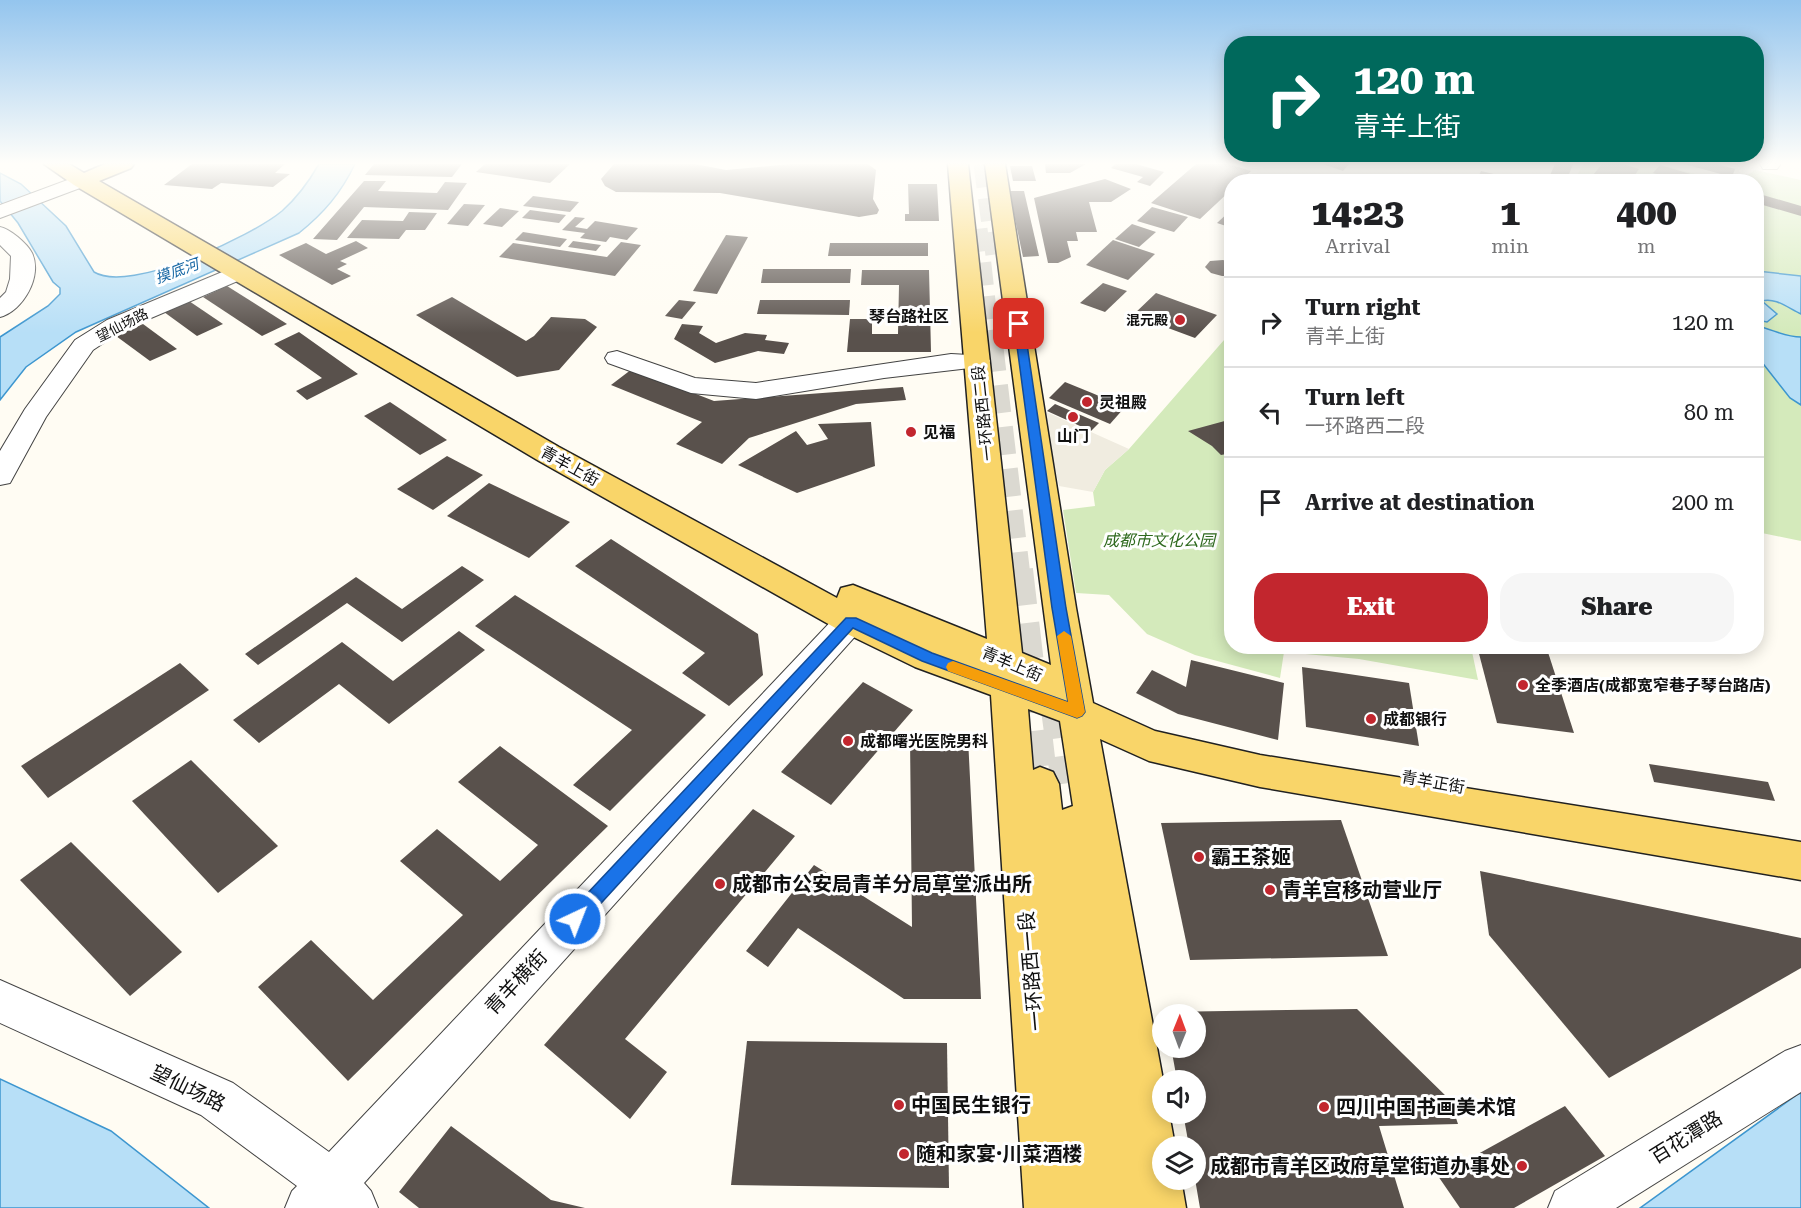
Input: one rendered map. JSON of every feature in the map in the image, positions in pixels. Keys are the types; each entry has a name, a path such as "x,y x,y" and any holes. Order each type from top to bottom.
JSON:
{"main road":[{"name":"青羊上街","path":"163,220 549,454 859,613 927,657 1007,675 1075,701"},
{"name":"一环路西二段","path":"964,220 1007,675"},
{"path":"1002,220 1059,608 1161,1208"},
{"name":"一环路西一段","path":"1007,675 1050,1208"},
{"name":"青羊正街","path":"1075,701 1146,724 1266,753 1801,846"},
{"name":"青羊正街","path":"1075,701 1149,745 1260,771 1801,861"},
{"path":"1086,1208 1055,783 1126,1208"}],"street":[{"path":"0,310 13,301 23,280 22,254 1,220"},
{"name":"望仙场路","path":"0,477 34,415 84,345 116,325 241,267"},
{"path":"616,358 691,385 756,391 918,366 978,361"},
{"name":"青羊横街","path":"327,1200 859,613"},
{"name":"望仙场路","path":"0,1001 217,1099 327,1200"},
{"name":"百花潭路","path":"1572,1208 1801,1067"}],"green space":[{"path":"1764,220 1801,220 1801,541 1764,533"},
{"name":"成都市文化公园","path":"1224,340 1224,654 1284,654 1280,678 1195,655 1147,634 1109,595 1076,593 1063,510 1095,506 1093,492 1105,470 1129,449"},
{"name":"成都市文化公园","path":"1305,654 1472,654 1478,680 1359,659"}],"shaded area":[{"path":"1042,410 1129,449 1105,470 1093,492 1059,486"}],"water":[{"name":"摸底河","path":"16,220 60,220 66,226 94,272 111,277 161,269 190,259 267,222 313,220 299,233 76,332 26,367 0,400 0,337 48,306 60,294 60,288 53,282"},
{"path":"1764,272 1801,276 1801,314 1777,302 1764,301"},
{"path":"1764,303 1777,314 1767,322 1764,321"},
{"path":"1764,328 1789,336 1801,337 1801,405 1790,398 1764,365"},
{"path":"0,1079 111,1131 209,1208 0,1208"},
{"path":"1801,1093 1801,1208 1640,1208 1798,1094"}],"building":[{"path":"329,220 353,220 337,240 313,239"},
{"path":"362,220 432,220 425,230 406,230 399,239 347,238"},
{"path":"450,220 473,220 468,226 447,224"},
{"path":"487,220 509,220 502,227 483,224"},
{"path":"540,220 561,220 559,223"},
{"path":"572,220 582,220 575,227 587,229 595,221 638,228 627,240 610,237 606,242 580,238 585,233 562,230"},
{"path":"1015,220 1031,220 1039,256 1023,257"},
{"path":"1039,220 1094,220 1097,232 1076,232 1078,241 1067,241 1071,257 1058,263 1048,263"},
{"path":"1138,220 1185,220 1174,232"},
{"path":"1220,220 1224,220 1224,225 1217,223"},
{"path":"1132,224 1156,232 1139,247 1115,239"},
{"path":"523,232 567,239 560,247 515,240"},
{"path":"726,235 748,237 717,294 693,291"},
{"path":"1113,240 1155,254 1128,280 1086,265"},
{"path":"356,241 368,248 340,261 347,264 337,269 351,276 332,285 279,255 306,243 326,254"},
{"path":"573,241 601,245 596,251 568,247"},
{"path":"621,242 641,245 615,276 499,257 513,243 607,257"},
{"path":"830,243 928,243 928,256 828,256"},
{"path":"1224,260 1224,276 1211,273 1205,267 1210,261"},
{"path":"763,269 851,269 850,283 761,283"},
{"path":"862,270 929,270 931,352 847,352 850,319 872,319 872,334 898,334 899,285 861,285"},
{"path":"1103,283 1127,291 1105,312 1080,303"},
{"path":"227,286 287,324 262,336 203,297"},
{"name":"混元殿","path":"1156,293 1217,315 1195,338 1133,315"},
{"path":"452,297 526,341 534,336 551,317 585,319 597,327 559,370 517,377 416,315"},
{"path":"679,300 696,302 682,319 665,316"},
{"path":"760,300 850,300 849,315 757,314"},
{"path":"189,301 223,324 197,336 164,312"},
{"path":"143,324 177,349 150,361 116,336"},
{"path":"682,324 703,326 699,333 716,343 745,333 767,335 765,340 789,343 784,354 758,351 715,363 674,339"},
{"path":"299,332 358,374 307,400 296,391 322,378 274,344"},
{"path":"632,369 714,401 903,387 906,400 856,404 749,438 722,464 676,444 702,422 611,385"},
{"name":"灵祖殿","path":"1065,382 1125,407 1110,424 1049,398"},
{"path":"390,402 447,440 420,455 364,416"},
{"name":"山门","path":"1055,404 1099,423 1091,431 1047,411"},
{"path":"1224,421 1224,454 1221,455 1212,446 1188,431"},
{"path":"871,422 875,466 797,493 738,465 796,431 807,445 828,439 818,424"},
{"path":"447,456 483,475 433,510 397,489"},
{"path":"489,483 570,522 529,558 447,516"},
{"path":"611,539 758,634 763,675 729,706 682,673 705,653 575,566"},
{"path":"462,566 484,580 402,642 347,603 258,665 245,654 356,577 402,609"},
{"path":"515,595 706,715 610,811 573,785 632,730 475,626"},
{"path":"459,631 485,650 389,724 339,684 259,743 233,720 342,642 393,681"},
{"name":"全季酒店(成都宽窄巷子琴台路店)","path":"1479,654 1549,654 1574,733 1497,723"},
{"path":"1191,660 1284,683 1278,740 1178,714 1136,693 1152,670 1186,687"},
{"path":"180,663 209,690 48,798 21,766"},
{"path":"1302,667 1409,683 1419,746 1306,727"},
{"name":"成都曙光医院男科","path":"863,682 913,710 831,805 781,772"},
{"path":"910,738 968,738 981,999 904,999 798,928 768,967 746,951 814,865 912,927"},
{"path":"500,746 608,826 348,1081 258,987 311,940 373,1000 463,915 400,861 437,829 500,881 538,845 458,782"},
{"path":"191,760 278,846 218,893 132,801"},
{"path":"1649,764 1768,782 1775,801 1654,782"},
{"path":"753,809 795,836 625,1039 667,1072 630,1119 544,1045"},
{"name":"青羊宫移动营业厅","path":"1341,820 1388,956 1190,960 1161,823"},
{"path":"71,842 182,952 130,996 20,880"},
{"path":"1480,871 1801,938 1801,968 1609,1078 1489,935"},
{"name":"四川中国书画美术馆","path":"1357,1009 1450,1100 1458,1124 1379,1126 1404,1208 1200,1208 1197,1190 1206,1190 1206,1136 1187,1136 1185,1124 1206,1124 1206,1070 1175,1070 1173,1058 1206,1058 1206,1011"},
{"path":"747,1041 947,1043 949,1188 731,1185"},
{"name":"成都市青羊区政府草堂街道办事处","path":"1565,1106 1605,1156 1514,1208 1460,1208 1438,1176"},
{"path":"451,1126 551,1200 585,1208 419,1208 399,1192"}],"tunnel":[{"path":"992,220 997,255"},
{"path":"976,229 989,346"},
{"path":"989,344 1016,572"},
{"path":"1015,570 1040,784"},
{"path":"1058,702 1069,783"}],"slow traffic":[{"path":"953,667 1077,712 1064,636"}],"place":[{"name":"混元殿","path":"1180,320"},
{"name":"灵祖殿","path":"1087,402"},
{"name":"山门","path":"1073,417"},
{"name":"见福","path":"911,432"},
{"name":"全季酒店(成都宽窄巷子琴台路店)","path":"1523,685"},
{"name":"成都银行","path":"1371,719"},
{"name":"成都曙光医院男科","path":"848,741"},
{"name":"霸王茶姬","path":"1199,857"},
{"name":"成都市公安局青羊分局草堂派出所","path":"720,884"},
{"name":"青羊宫移动营业厅","path":"1270,890"},
{"name":"中国民生银行","path":"899,1105"},
{"name":"四川中国书画美术馆","path":"1324,1107"},
{"name":"随和家宴·川菜酒楼","path":"904,1154"},
{"name":"成都市青羊区政府草堂街道办事处","path":"1522,1166"}],"district":[{"name":"琴台路社区","path":"909,316"}],"route":[{"path":"575,919 851,621 927,657 1077,712 1059,608 1019,324"}]}
